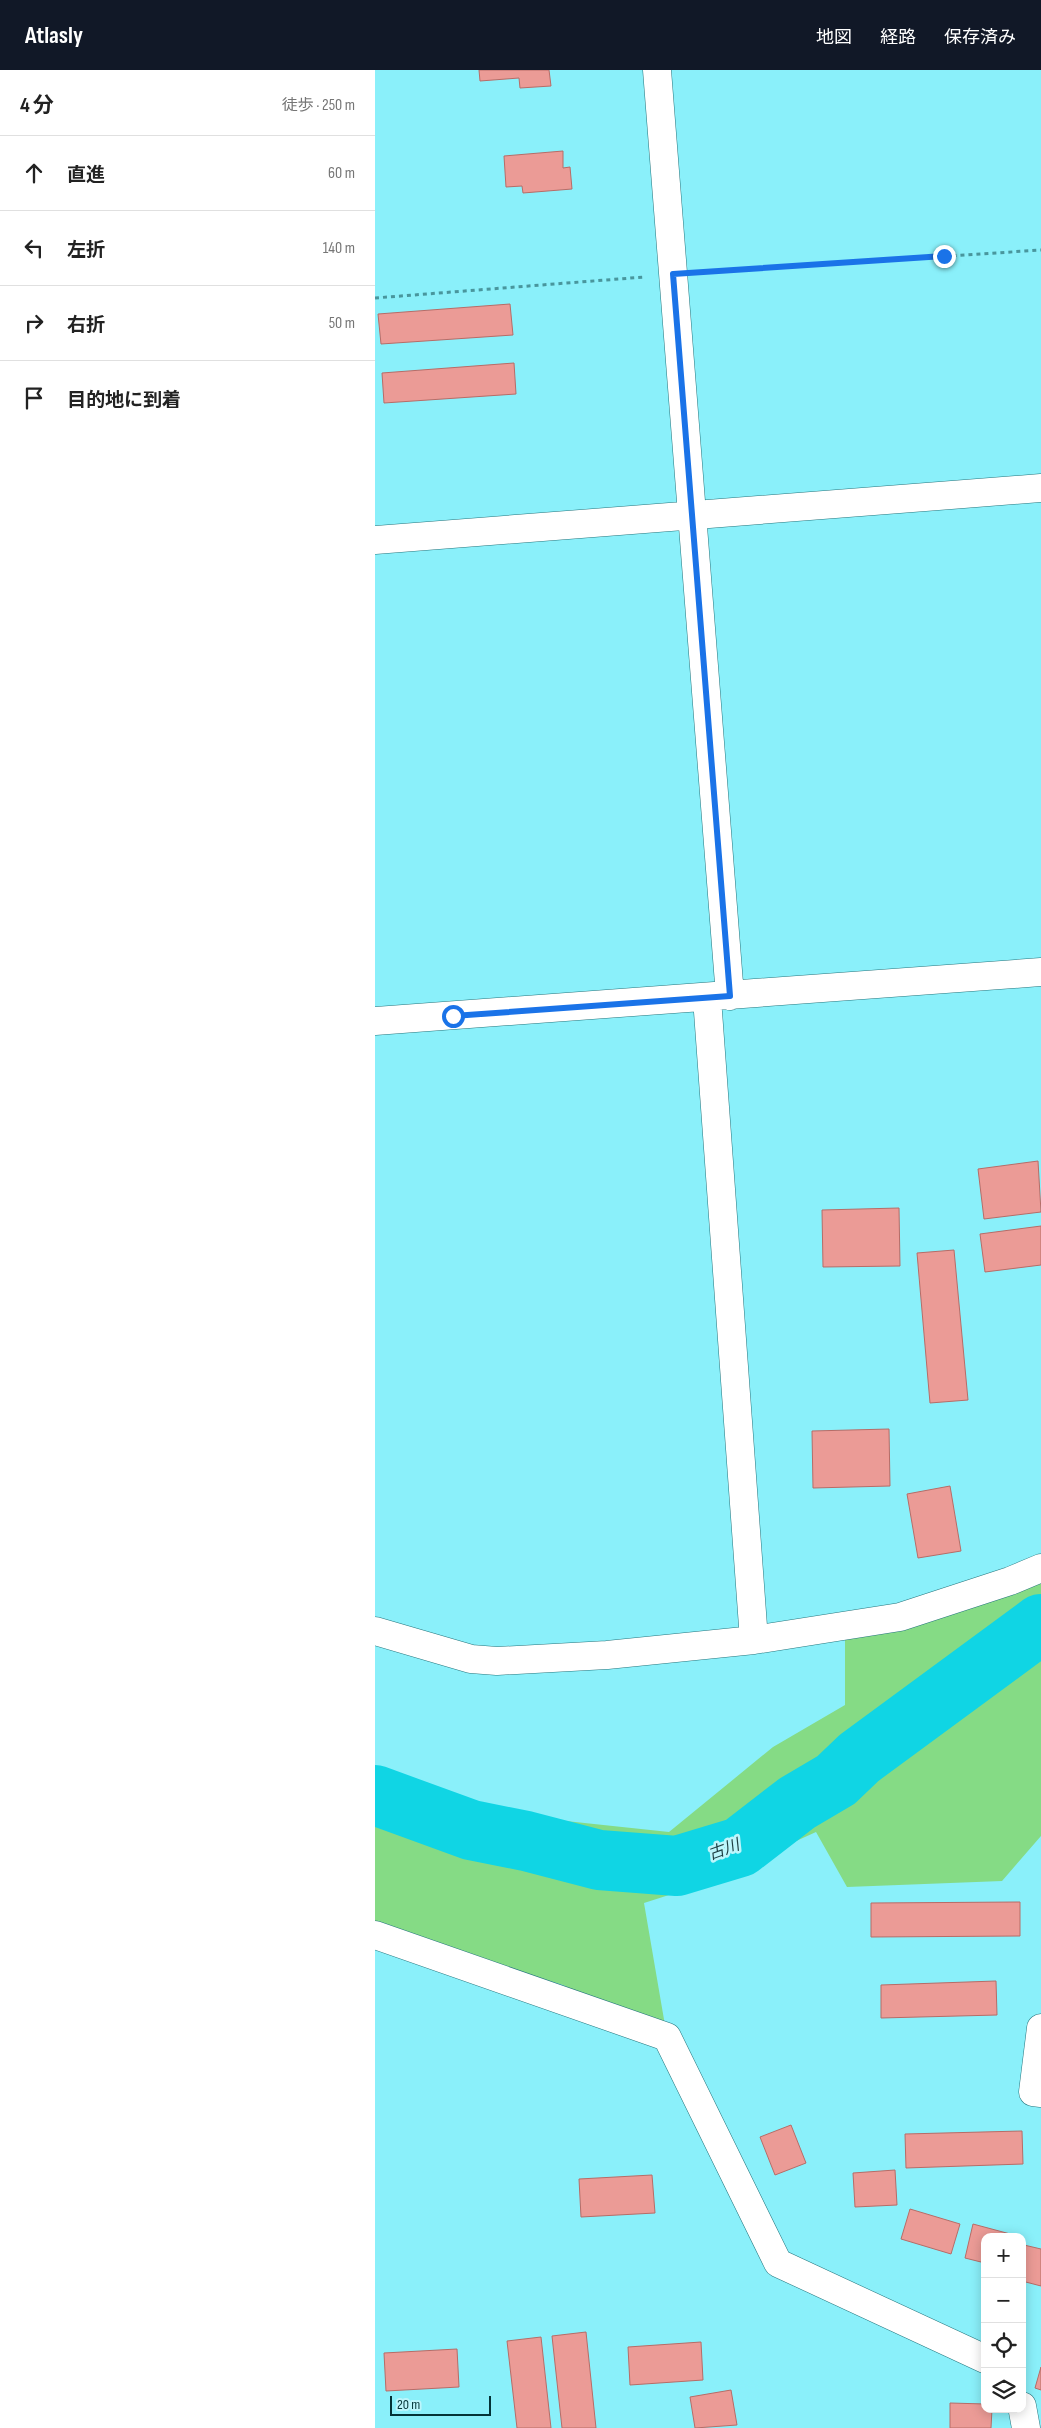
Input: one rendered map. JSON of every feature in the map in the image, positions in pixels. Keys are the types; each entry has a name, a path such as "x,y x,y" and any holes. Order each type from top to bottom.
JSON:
{"street":[{"path":"657,70 692,515 754,1640"},
{"path":"375,540 1041,488"},
{"path":"375,1022 1041,972"},
{"path":"375,1631 471,1658 497,1661 607,1655 754,1640 900,1617 1010,1581 1041,1568"},
{"path":"375,1935 667,2037 778,2262 981,2357"},
{"path":"1041,2028 1033,2092 1041,2093"},
{"path":"1023,2413 1026,2428"}],"path":[{"path":"375,298 673,274 1041,250"}],"green space":[{"path":"1041,1568 1041,1836 1002,1881 847,1887 816,1832 697,1886 644,1903 667,2037 563,1985 375,1928 375,1768 519,1816 669,1832 773,1747 845,1705 845,1638"}],"building":[{"path":"479,70 549,70 551,86 520,88 519,78 480,81"},
{"path":"563,151 563,168 570,167 572,189 523,193 522,186 506,187 504,156"},
{"path":"510,304 513,335 381,344 378,314"},
{"path":"514,363 516,394 384,403 382,373"},
{"path":"1038,1161 1041,1212 984,1219 978,1169"},
{"path":"899,1208 900,1266 823,1267 822,1210"},
{"path":"1041,1226 1041,1265 985,1272 980,1234"},
{"path":"954,1250 968,1400 930,1403 917,1253"},
{"path":"889,1429 890,1486 813,1488 812,1431"},
{"path":"950,1486 961,1551 918,1558 907,1494"},
{"path":"1020,1902 1020,1936 871,1937 871,1903"},
{"path":"996,1981 997,2015 881,2018 881,1985"},
{"path":"791,2125 806,2163 775,2175 760,2137"},
{"path":"1022,2131 1023,2164 906,2168 905,2134"},
{"path":"895,2170 897,2205 855,2207 853,2173"},
{"path":"652,2175 655,2213 581,2217 579,2179"},
{"path":"910,2209 960,2224 951,2254 901,2239"},
{"path":"973,2224 1007,2233 981,2233 981,2262 965,2258"},
{"path":"1026,2245 1041,2249 1041,2286 1026,2282"},
{"path":"586,2332 596,2428 562,2428 552,2336"},
{"path":"541,2337 551,2428 517,2428 507,2341"},
{"path":"701,2342 703,2380 630,2385 628,2347"},
{"path":"457,2349 459,2387 386,2391 384,2353"},
{"path":"1041,2367 1041,2390 1035,2388"},
{"path":"731,2390 737,2425 695,2428 690,2397"},
{"path":"950,2403 981,2404 981,2413 992,2413 991,2428 950,2428"}],"waterway":[{"name":"古川","path":"375,1795 471,1830 526,1841 599,1860 677,1866 740,1847 797,1803 836,1780 859,1758 1041,1624"}],"route":[{"path":"453,1016 730,996 673,274 944,256"}]}
